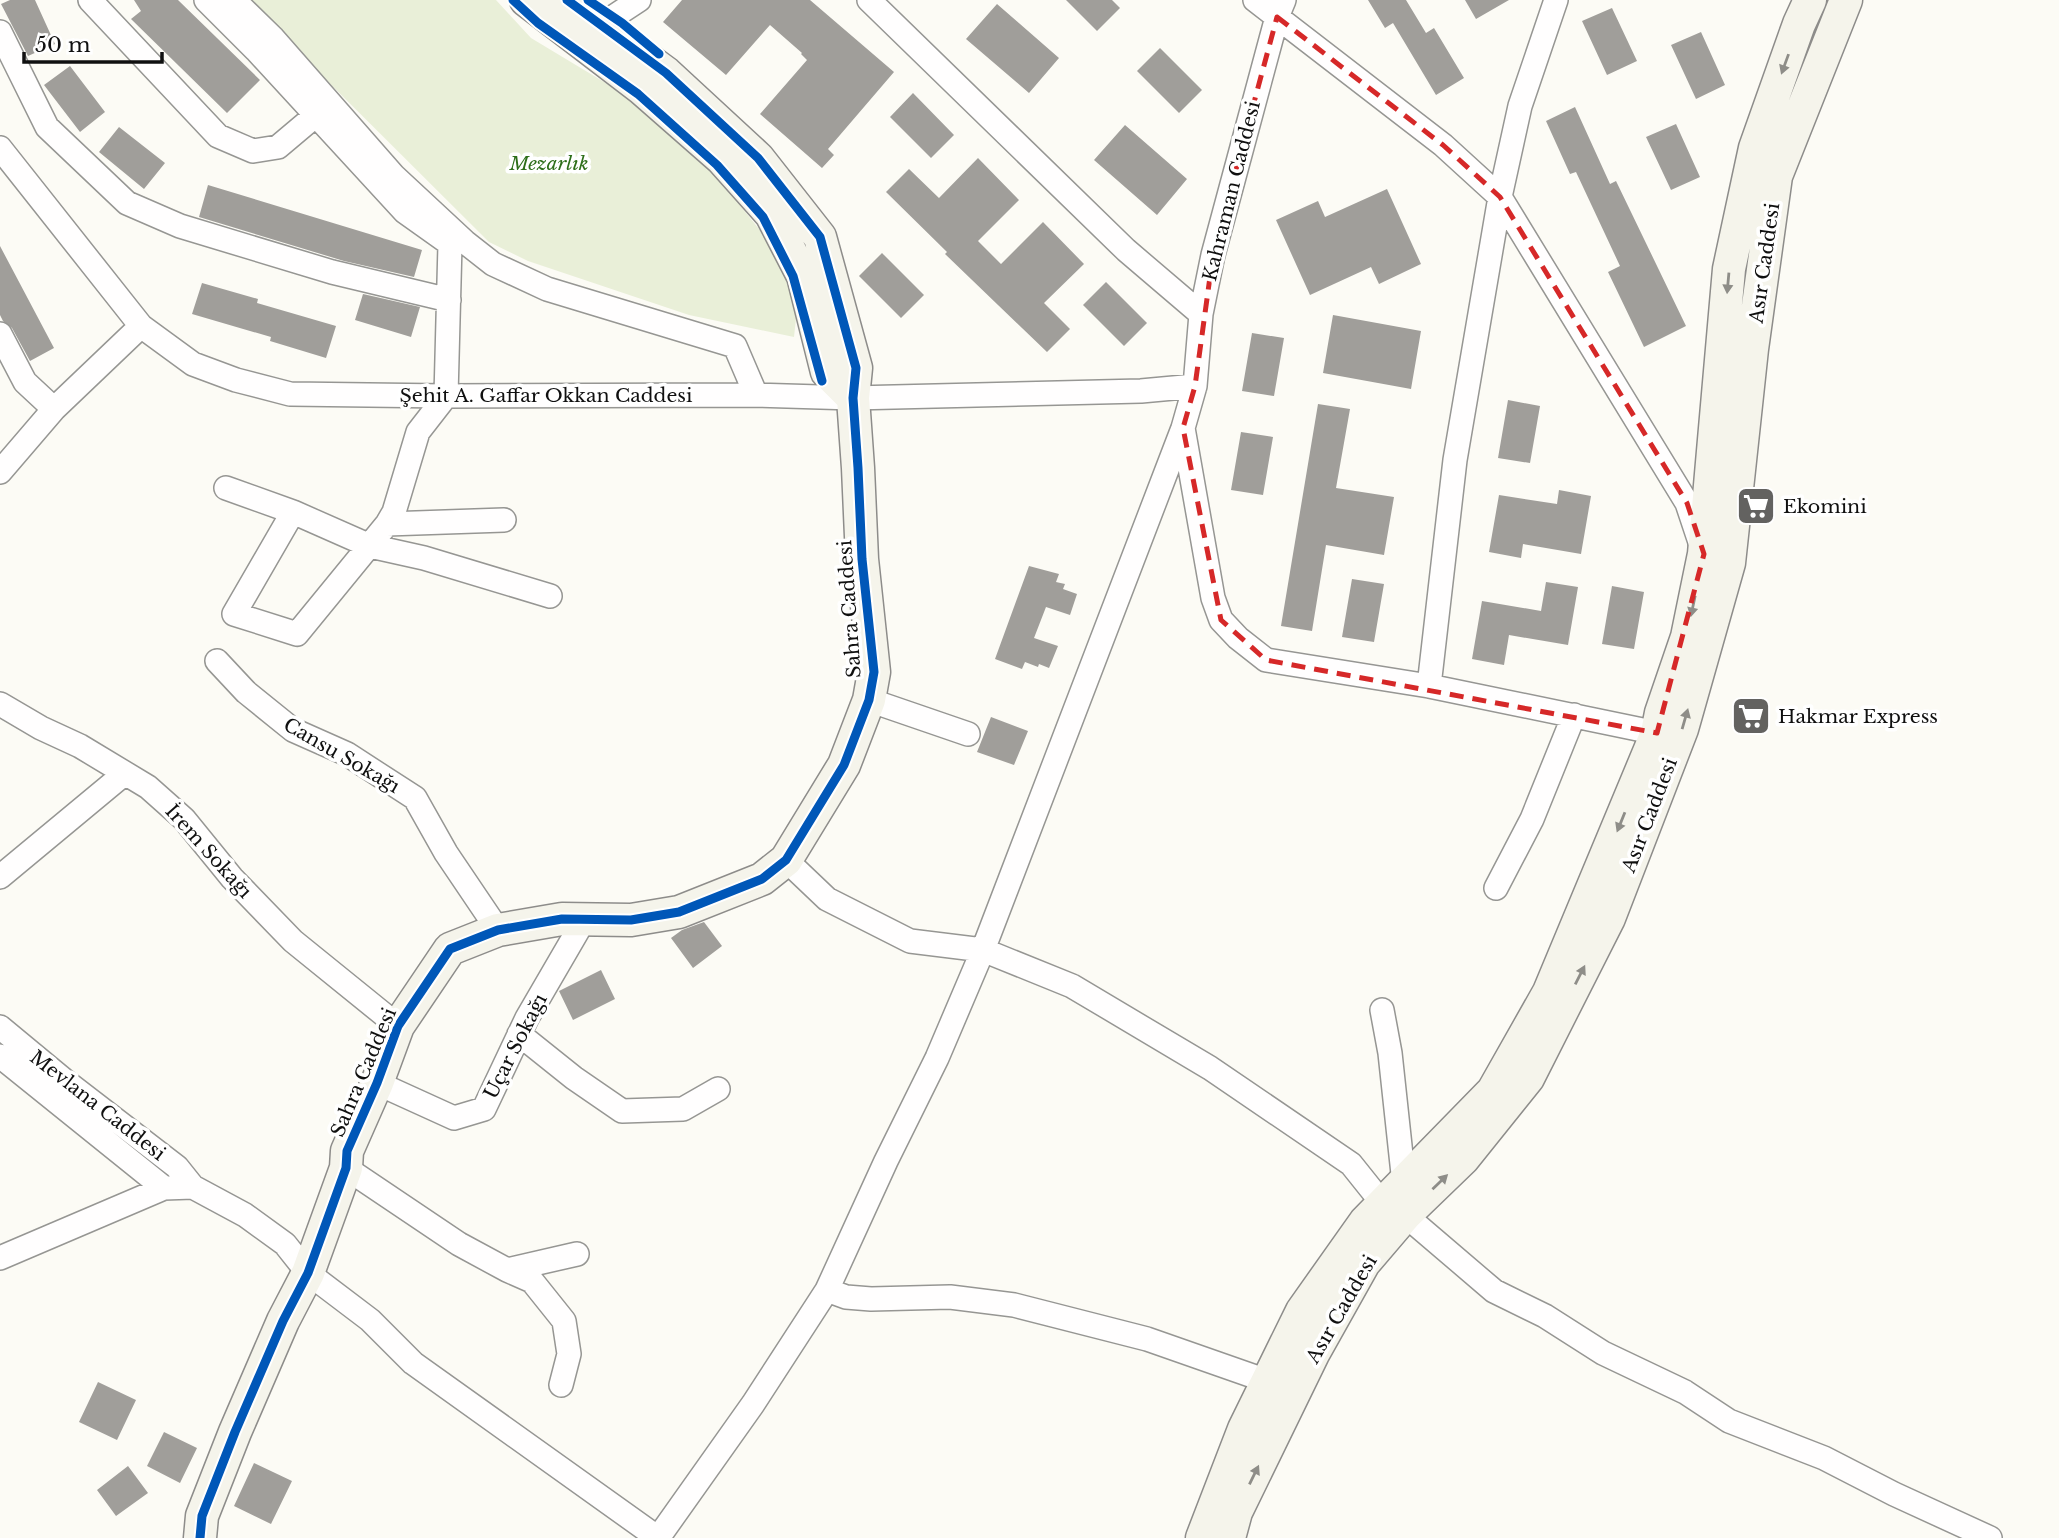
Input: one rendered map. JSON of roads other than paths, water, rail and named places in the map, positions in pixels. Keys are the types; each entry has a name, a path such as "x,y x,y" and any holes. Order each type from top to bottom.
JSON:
{"street":[{"path":"90,0 218,136 253,151 278,147 316,115"},
{"path":"206,0 256,50 405,212 450,244 446,396 418,432 394,512 387,524 297,634 234,614 293,512"},
{"path":"234,0 273,38 394,176 465,242 493,264 547,289 735,346 756,395"},
{"path":"526,0 641,88 722,159 771,214 803,276 827,372 853,398"},
{"path":"582,8 639,0"},
{"path":"869,0 1126,250 1201,314"},
{"path":"1255,0 1280,8 1443,145 1500,197 1687,503 1704,554"},
{"path":"1429,686 1455,460 1500,197 1520,106 1556,0"},
{"name":"Asır Caddesi","path":"1228,1538 1236,1512 1313,1354 1397,1201 1493,1091 1549,992 1657,733 1661,713 1687,637 1704,554 1729,269 1755,148 1810,0"},
{"name":"Asır Caddesi","path":"1202,1538 1244,1429 1302,1311 1365,1222 1463,1159 1528,1078 1609,918 1682,729 1729,563 1752,349 1776,176 1846,0"},
{"name":"Sahra Caddesi","path":"200,1538 202,1516 235,1432 308,1273 345,1168 348,1152 398,1026 450,949 498,930 562,919 631,920 679,912 762,878 786,859 844,765 869,700 874,672 862,559 853,398 856,368 820,237 758,159 666,73 582,8"},
{"name":"Kahraman Caddesi","path":"658,1538 753,1404 827,1290 937,1058 983,950 1183,428 1195,386 1201,314 1213,256 1280,8"},
{"path":"0,32 47,127 127,203 193,230 332,272 449,300"},
{"name":"Şehit A. Gaffar Okkan Caddesi","path":"0,148 141,326 193,364 236,380 290,394 756,395 853,398 1141,391 1195,386"},
{"path":"0,472 54,409 141,326"},
{"path":"0,334 25,382 54,409"},
{"path":"1183,428 1213,597 1221,620 1266,660 1429,686 1657,733"},
{"path":"226,488 293,512 370,546 424,558 550,596"},
{"path":"387,524 505,520"},
{"name":"Cansu Sokağı","path":"217,661 246,692 293,730 346,754 415,798 446,853 498,930"},
{"path":"869,700 968,734"},
{"name":"İrem Sokağı","path":"0,704 41,728 80,746 148,787 184,819 232,877 293,940 398,1026"},
{"path":"1496,888 1532,819 1574,715"},
{"path":"0,877 124,774"},
{"path":"786,859 827,899 910,940 983,950 1072,986 1210,1068 1351,1164 1397,1201 1494,1291 1545,1316 1603,1353 1685,1392 1729,1421 1824,1458 1990,1538"},
{"name":"Uçar Sokağı","path":"377,1083 454,1118 484,1109 519,1034 584,920"},
{"path":"1382,1010 1390,1053 1397,1201"},
{"name":"Mevlana Caddesi","path":"0,1027 177,1167 193,1187"},
{"path":"519,1034 622,1111 682,1109 718,1089"},
{"name":"Mevlana Caddesi","path":"0,1056 164,1188"},
{"path":"345,1168 459,1244 532,1281 564,1321 569,1354 561,1385"},
{"path":"0,1258 164,1188 193,1187 244,1215 285,1244 308,1273 370,1320 413,1363 658,1538"},
{"path":"507,1270 577,1254"},
{"path":"827,1290 846,1297 950,1297 1014,1305 1147,1339 1267,1381"}],"place":[{"name":"Ekomini","path":"1756,506"},
{"name":"Hakmar Express","path":"1751,716"}],"park label":[{"name":"Mezarlık","path":"549,163"}]}
